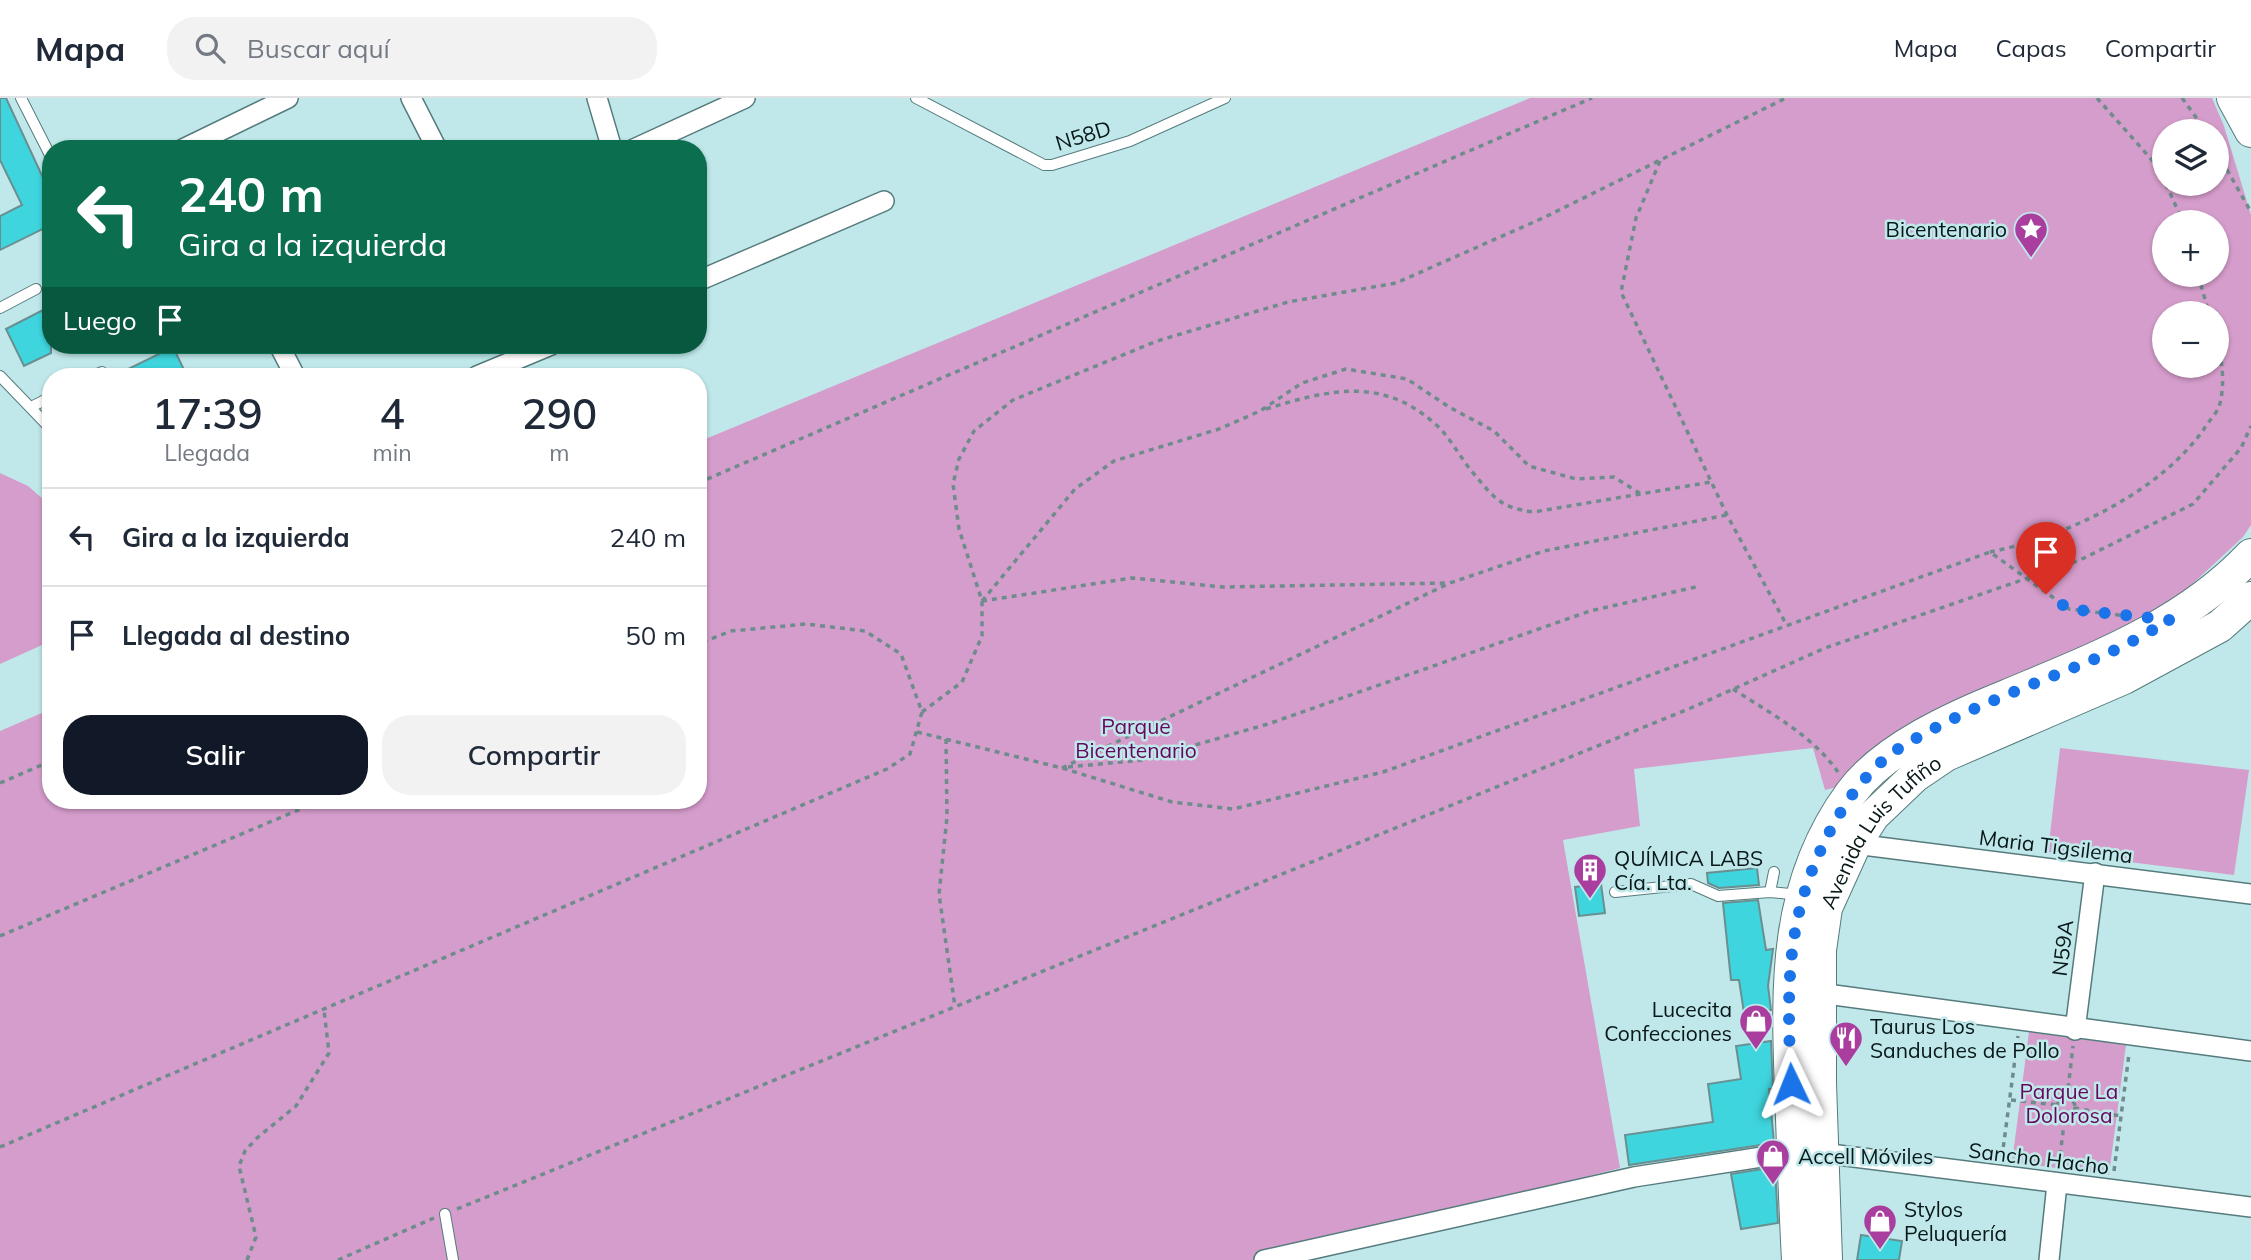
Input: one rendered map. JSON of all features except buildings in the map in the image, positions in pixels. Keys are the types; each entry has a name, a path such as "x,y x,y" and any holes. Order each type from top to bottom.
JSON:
{"main road":[{"path":"2233,98 2251,131"},
{"name":"Avenida Luis Tufiño","path":"1805,1069 1819,993 1820,950 1826,908 1855,845 1873,816 1915,776 1946,755 2098,673 2170,620 2220,588 2251,555"},
{"name":"Avenida Luis Tufiño","path":"1820,1258 1807,1153 1805,1069 1787,984 1801,895 1824,841 1852,792 1899,749 1961,714 2098,673 2220,626 2251,598"}],"street":[{"path":"202,140 288,98"},
{"path":"411,98 432,140"},
{"path":"597,98 609,140"},
{"path":"654,140 745,98"},
{"path":"707,277 884,201"},
{"path":"496,368 530,354"},
{"name":"Maria Tigsilema","path":"1855,845 2251,894"},
{"name":"N59A","path":"2075,1030 2095,873"},
{"path":"1819,993 2075,1030 2251,1051"},
{"name":"Sancho Hacho","path":"1264,1260 1634,1177 1807,1153 2251,1207"},
{"path":"2049,1260 2057,1184"}],"lane":[{"path":"21,98 42,140"},
{"name":"N58D","path":"916,98 1044,165 1052,165 1130,141 1225,98"},
{"path":"0,308 36,289"},
{"path":"0,376 42,419"},
{"path":"31,407 42,402"},
{"path":"1770,892 1774,872"},
{"path":"1615,892 1691,884 1718,896 1770,892 1801,895"},
{"path":"445,1214 453,1260"}],"path":[{"path":"707,479 1592,98"},
{"path":"922,712 962,682 982,636 982,601 960,529 953,484 959,459 974,431 1013,400 1157,341 1288,302 1396,283 1543,218 1786,98"},
{"path":"2097,98 2152,161"},
{"path":"2182,98 2197,119"},
{"path":"1660,161 1636,218 1621,292 1727,516 1786,624"},
{"path":"2229,173 2251,212"},
{"path":"1260,411 1303,383 1346,369 1407,379 1449,407 1494,431 1529,466 1576,479 1614,477 1641,494"},
{"path":"917,732 1062,768 1171,802 1233,809 1383,772 1990,552 2031,544 2136,493 2188,452 2219,407 2222,378"},
{"path":"982,601 1075,489 1114,461 1219,429 1260,411 1315,394 1370,390 1402,401 1435,423 1497,502 1514,510 1534,512 1711,482"},
{"path":"338,1260 1733,689 1825,648 2080,560 2193,504 2241,448 2251,426"},
{"path":"1062,768 1450,583 1544,551 1727,516"},
{"path":"1990,552 2069,609 2132,616"},
{"path":"982,601 1132,578 1223,587 1450,583"},
{"path":"1062,768 1143,760 1268,724 1590,611 1700,586"},
{"path":"0,1147 887,769 910,754 922,712 901,654 865,631 806,624 731,631 707,640"},
{"path":"1733,689 1817,746 1852,792"},
{"path":"946,739 947,817 939,894 955,1007"},
{"path":"0,783 42,765"},
{"path":"0,936 301,809"},
{"path":"247,1260 256,1237 239,1166 245,1151 257,1138 296,1107 329,1052 324,1010"},
{"path":"2000,1177 2019,1022"},
{"path":"2067,1098 2075,1030"},
{"path":"2112,1190 2132,1036"},
{"path":"2067,1098 2073,1101 2074,1108 2071,1114 2065,1115 2059,1112 2057,1105 2060,1100 2067,1098"},
{"path":"2010,1100 2057,1105"},
{"path":"2074,1108 2121,1116"},
{"path":"2057,1184 2065,1115"}],"green space":[{"name":"Parque Bicentenario","path":"1530,98 2212,98 2221,119 2152,119 2152,196 2229,196 2229,142 2251,215 2251,525 2243,537 2145,628 1841,786 1825,790 1813,748 1634,769 1640,826 1563,840 1620,1168 1254,1260 0,1260 0,731 42,713 42,809 707,809 707,438"},
{"path":"0,473 28,486 42,498 42,645 0,664"},
{"path":"2060,748 2249,770 2234,875 2048,852"},
{"name":"Parque La Dolorosa","path":"2029,1032 2126,1045 2109,1175 2012,1162"}],"place":[{"name":"Bicentenario","path":"2031,259"},
{"name":"QUÍMICA LABS Cía. Lta.","path":"1590,900"},
{"name":"Lucecita Confecciones","path":"1756,1051"},
{"name":"Taurus Los Sanduches de Pollo","path":"1846,1068"},
{"name":"Accell Móviles","path":"1773,1186"},
{"name":"Stylos Peluquería","path":"1880,1251"}],"route":[{"path":"1791,1084 1787,984 1801,895 1824,841 1852,792 1899,749 1961,714 2107,654 2170,620 2069,609 2046,594"}]}
